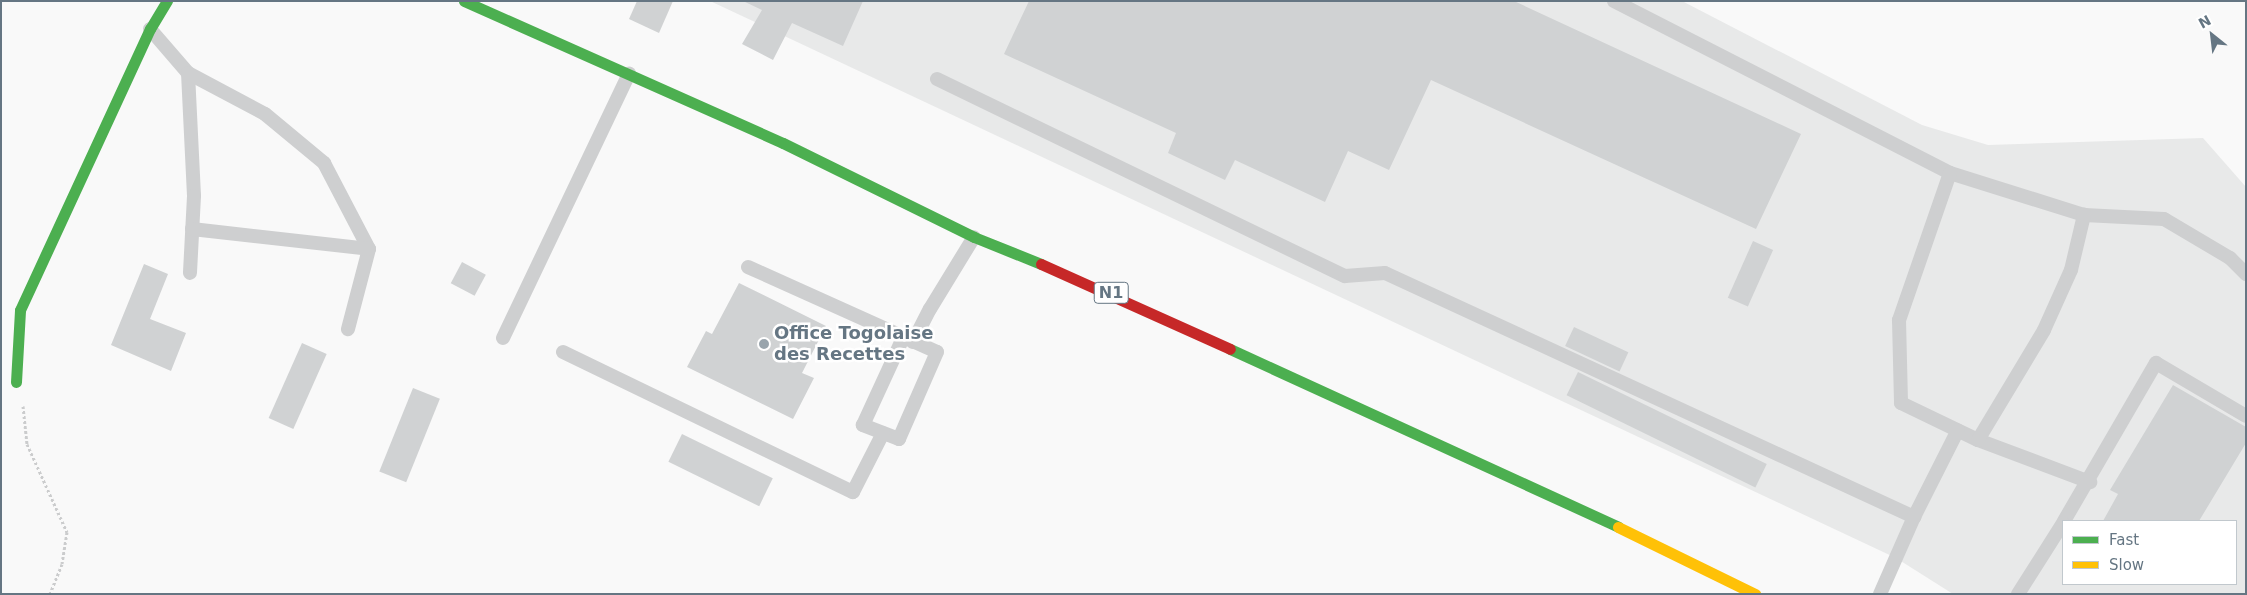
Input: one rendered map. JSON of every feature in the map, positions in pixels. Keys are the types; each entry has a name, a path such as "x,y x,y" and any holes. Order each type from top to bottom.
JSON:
{"main road":[{"path":"16,382 20,310 150,29 167,1"},
{"name":"N1","path":"464,1 782,143 974,237 1080,279 1406,432 1679,555 1755,594"}],"lane":[{"path":"1614,1 1950,173 2084,215 2164,218 2230,258 2246,274"},
{"path":"150,29 188,73 265,114 324,163 369,249 348,330"},
{"path":"188,73 194,196 190,273"},
{"path":"504,338 629,74"},
{"path":"937,78 1344,276 1384,273 1914,517"},
{"path":"1950,173 1899,320 1901,403 1978,440 2014,451 2090,482"},
{"path":"1978,440 2044,330 2071,270 2084,215"},
{"path":"192,229 369,249"},
{"path":"748,267 908,340 937,352 899,439 864,425 908,340 930,309 974,237"},
{"path":"563,352 854,492 883,433"},
{"path":"2065,520 2090,482 2156,364 2246,416"},
{"path":"1880,594 1914,517 1958,430"},
{"path":"2018,594 2062,525"}],"path":[{"path":"16,382 25,416 27,444 67,532 62,564 50,594"}],"shaded area":[{"path":"710,1 1682,1 1922,125 1988,145 2203,138 2246,187 2246,594 1953,594 1896,558"}],"building":[{"path":"637,1 673,1 659,33 629,19"},
{"path":"743,1 863,1 843,46 792,23 773,60 742,44 762,10"},
{"path":"1029,1 1514,1 1801,134 1756,229 1431,80 1389,170 1348,151 1325,202 1235,160 1225,180 1168,153 1176,133 1004,54"},
{"path":"1753,241 1773,250 1748,307 1728,298"},
{"path":"462,262 486,275 475,296 451,283"},
{"path":"144,264 168,274 150,319 186,333 171,371 111,345"},
{"path":"739,283 826,326 802,373 814,378 793,419 687,367 706,331 712,334"},
{"path":"1574,327 1628,352 1620,371 1565,346"},
{"path":"302,343 327,354 293,429 269,418"},
{"path":"1578,372 1767,464 1755,487 1567,395"},
{"path":"2173,385 2246,427 2246,443 2200,520 2104,520 2118,494 2110,490"},
{"path":"413,388 440,399 406,482 379,471"},
{"path":"682,434 773,478 759,506 668,462"}],"traffic: fast":[{"path":"16,382 20,310 150,29 167,1"},
{"path":"464,1 783,143 974,237 1041,264"},
{"path":"1230,349 1618,527"}],"traffic: slow":[{"path":"1618,527 1755,594"}],"traffic: jam":[{"path":"1041,264 1230,349"}],"place":[{"name":"Office Togolaise des Recettes","path":"764,344"}]}
